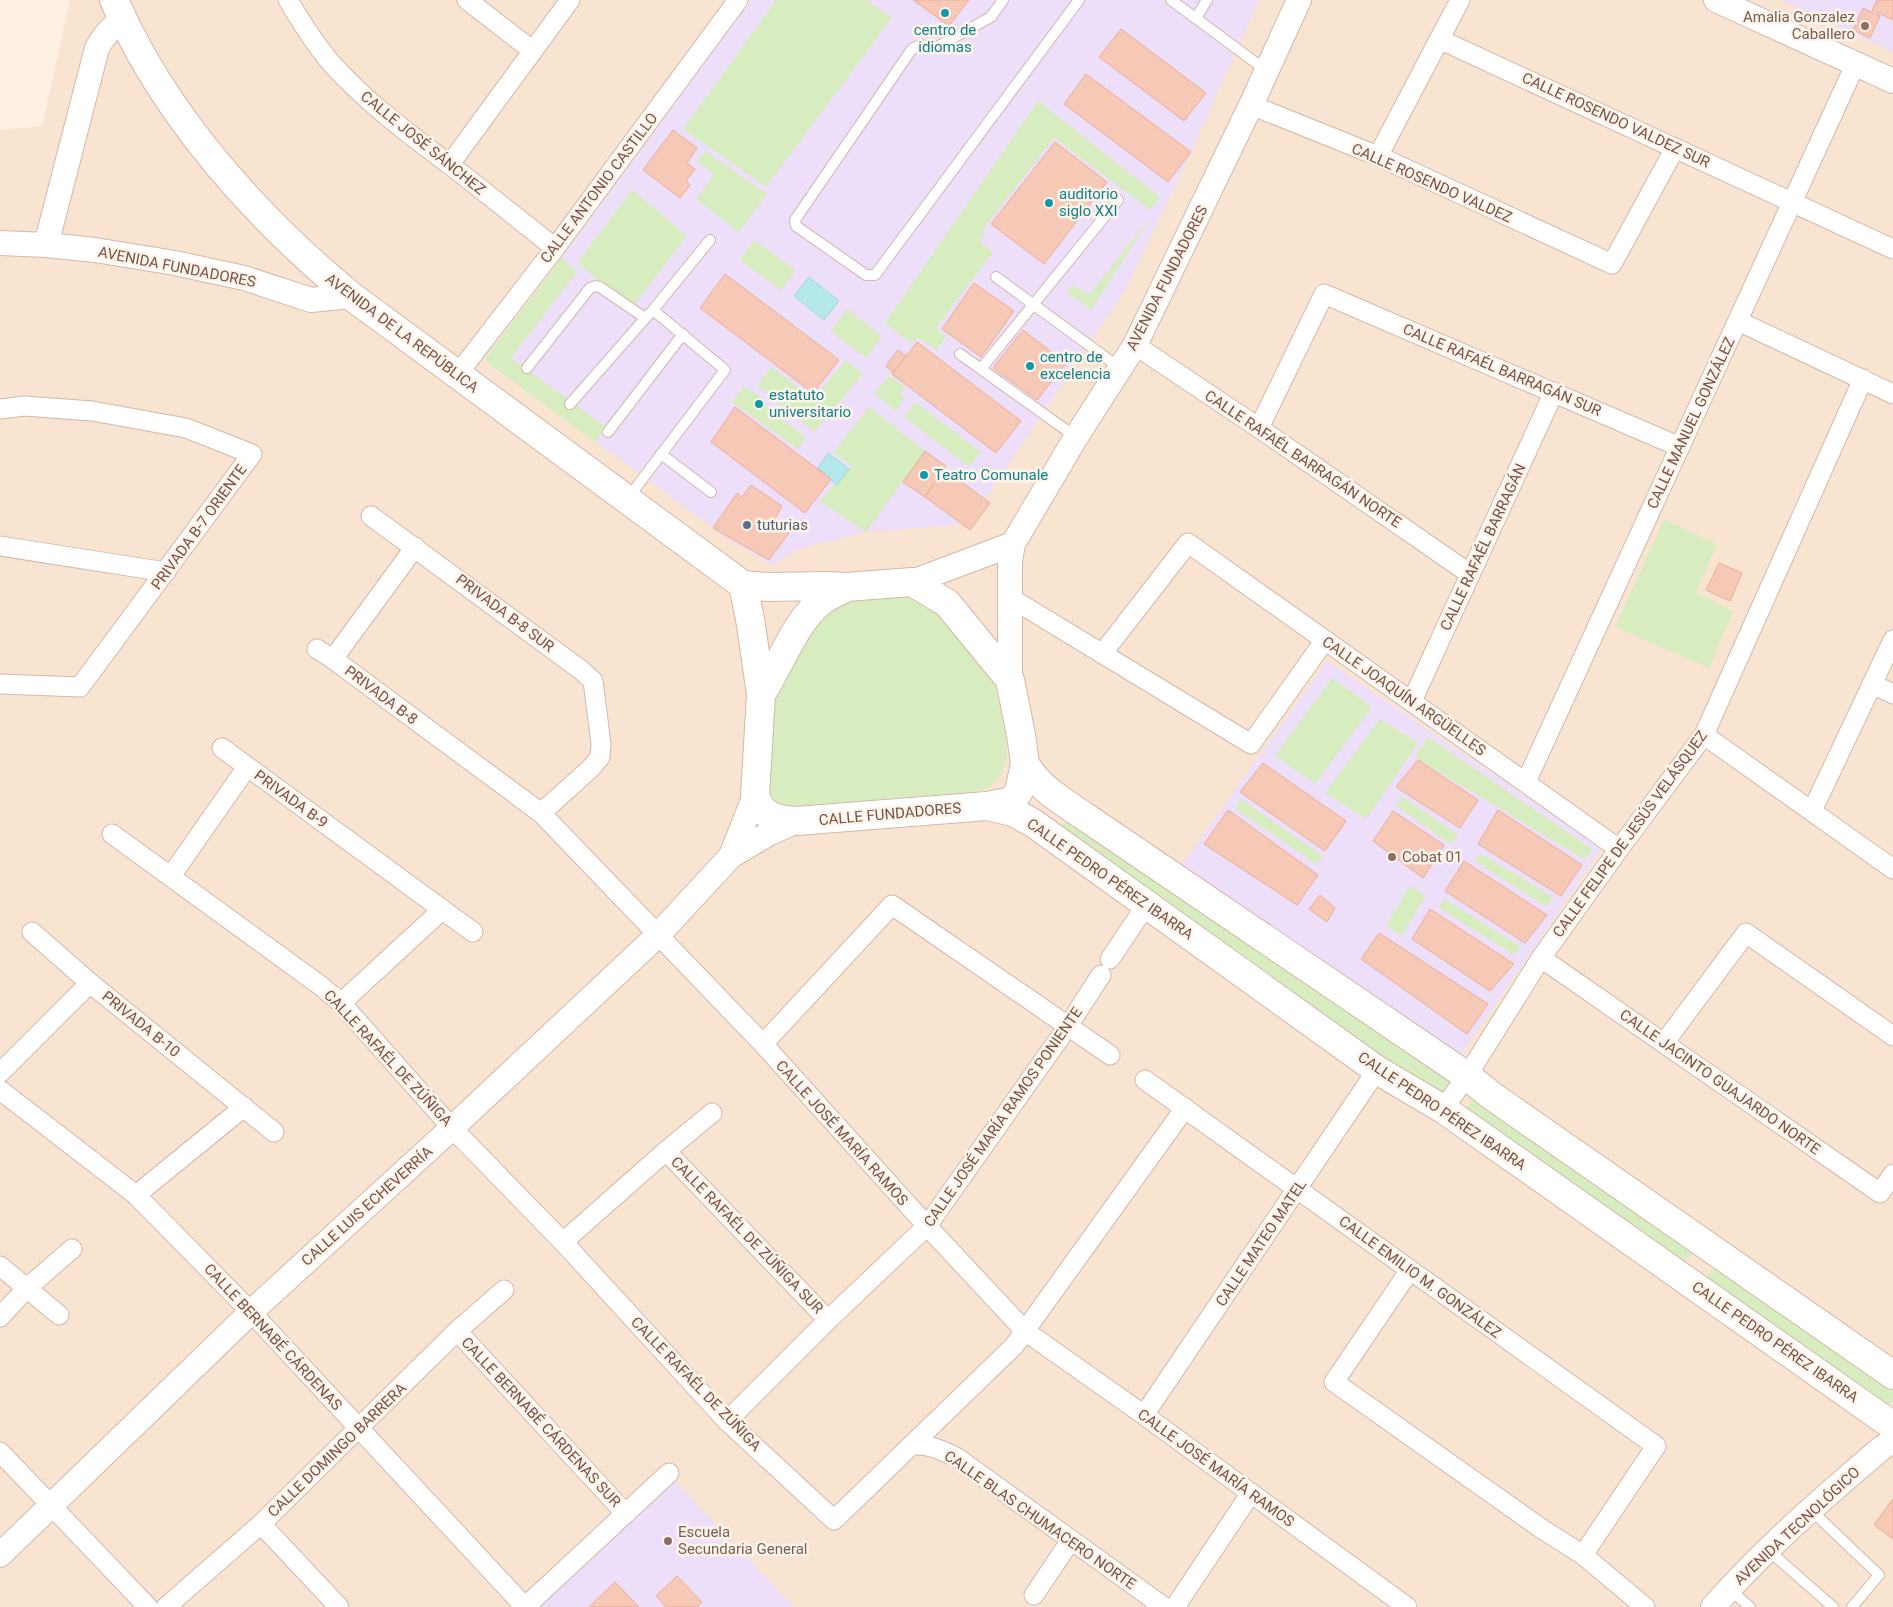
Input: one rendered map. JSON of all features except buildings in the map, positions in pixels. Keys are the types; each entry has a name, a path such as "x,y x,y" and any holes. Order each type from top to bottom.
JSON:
{"main road":[{"name":"AVENIDA DE LA REPÚBLICA","path":"119,10 129,33 165,95 222,170 272,224 323,273 457,375 743,585"},
{"path":"755,795 761,694 743,585 768,587 847,587 912,582"},
{"name":"CALLE FUNDADORES","path":"755,795 757,803 764,812 780,820 797,821 987,806 1012,801 1018,795 1025,764 1010,680 947,603 912,582"},
{"path":"761,694 804,620 822,601 847,587"},
{"path":"1025,764 1033,778 1044,788 1467,1076 1492,1096 1893,1376"},
{"name":"CALLE PEDRO PÉREZ IBARRA","path":"987,806 1018,815 1063,844 1377,1070 1443,1110 1688,1281 1891,1433"},
{"path":"1063,844 1056,832 1060,820 1065,815 1071,813 1084,816"},
{"path":"1688,1281 1713,1249"}],"street":[{"name":"CALLE JOSÉ SÁNCHEZ","path":"288,0 306,30 330,61 359,93 405,132 450,164 555,248"},
{"path":"467,0 533,51"},
{"path":"450,164 570,0"},
{"name":"CALLE ANTONIO CASTILLO","path":"457,375 555,248 738,0"},
{"name":"AVENIDA FUNDADORES","path":"1012,544 1076,437 1135,345 1299,0"},
{"path":"1378,156 1460,0"},
{"path":"1727,2 1893,81"},
{"name":"AVENIDA DE LA REPÚBLICA","path":"46,245 96,48 112,26 119,10"},
{"name":"CALLE ROSENDO VALDEZ SUR","path":"1440,39 1893,249"},
{"name":"CALLE MANUEL GONZÁLEZ","path":"1526,782 1856,63"},
{"name":"CALLE ROSENDO VALDEZ","path":"1251,104 1378,156 1612,264 1675,148"},
{"name":"AVENIDA FUNDADORES","path":"0,244 46,245 95,250 175,263 244,278 311,300 351,296"},
{"name":"CALLE RAFAÉL BARRAGÁN SUR","path":"1259,428 1324,294 1680,447"},
{"path":"1738,321 1893,394"},
{"name":"CALLE RAFAÉL BARRAGÁN NORTE","path":"1135,345 1470,574"},
{"name":"CALLE FELIPE DE JESÚS VELÁSQUEZ","path":"1443,1110 1467,1076 1541,958 1704,735 1862,380"},
{"name":"CALLE RAFAÉL BARRAGÁN","path":"1412,701 1554,392"},
{"name":"PRIVADA B-7 ORIENTE","path":"0,409 24,406 101,413 186,428 252,454 80,687 0,684"},
{"name":"PRIVADA B-8 SUR","path":"371,516 581,670 593,681 602,744 600,757 591,768 542,813"},
{"path":"912,582 1012,544"},
{"name":"CALLE FUNDADORES","path":"1010,680 1009,597 1012,544"},
{"name":"CALLE JOAQUÍN ARGÜELLES","path":"1102,654 1188,544 1619,849"},
{"path":"0,546 166,572"},
{"name":"PRIVADA B-8","path":"415,547 325,654 542,813 658,936"},
{"path":"1009,597 1250,744 1325,640"},
{"path":"1812,811 1893,640"},
{"path":"1872,684 1893,694"},
{"path":"1704,735 1893,869"},
{"path":"222,748 247,767"},
{"name":"PRIVADA B-9","path":"170,876 247,767 473,932"},
{"name":"CALLE LUIS ECHEVERRÍA","path":"731,856 755,795"},
{"name":"CALLE LUIS ECHEVERRÍA","path":"0,1555 251,1312 658,936 731,856 768,834 797,821"},
{"name":"CALLE RAFAÉL DE ZÚÑIGA","path":"112,834 314,980 341,1003 452,1128 563,1242 727,1421 834,1520 912,1445"},
{"name":"CALLE JOSÉ MARÍA RAMOS PONIENTE","path":"727,1421 828,1320 927,1226 1068,1026 1147,904"},
{"path":"763,1044 892,905 1110,1055"},
{"path":"341,1003 442,910"},
{"path":"32,932 90,983"},
{"path":"1664,1043 1746,934 1893,1036"},
{"name":"CALLE JOSÉ MARÍA RAMOS","path":"658,936 763,1044 927,1226 1025,1331 1144,1415 1407,1607"},
{"name":"CALLE JACINTO GUAJARDO NORTE","path":"1541,958 1880,1194 1893,1174"},
{"name":"PRIVADA B-10","path":"0,1073 90,983 274,1132"},
{"name":"CALLE MATEO MATEL","path":"1144,1415 1377,1070"},
{"name":"CALLE EMILIO M. GONZÁLEZ","path":"1145,1080 1656,1446 1583,1555"},
{"name":"CALLE BERNABÉ CÁRDENAS","path":"0,1090 136,1195 251,1312 525,1607 669,1473"},
{"path":"136,1195 244,1106"},
{"path":"912,1445 1014,1346 1185,1108"},
{"path":"563,1242 712,1113"},
{"name":"CALLE RAFAÉL DE ZÚÑIGA SUR","path":"666,1151 828,1320"},
{"path":"0,1317 27,1288 72,1249"},
{"path":"0,1266 59,1315"},
{"path":"1410,1270 1334,1382 1534,1523 1583,1555 1645,1607"},
{"name":"CALLE DOMINGO BARRERA","path":"166,1607 261,1524 457,1331 504,1290"},
{"name":"CALLE BERNABÉ CÁRDENAS SUR","path":"457,1331 624,1513"},
{"name":"AVENIDA TECNOLÓGICO","path":"1714,1607 1768,1550 1891,1433"},
{"name":"CALLE BLAS CHUMACERO NORTE","path":"912,1445 925,1444 956,1457 1164,1607"},
{"path":"0,1452 148,1607"},
{"path":"1175,1607 1251,1494"},
{"path":"261,1524 339,1607"},
{"path":"1034,1595 1071,1540"}],"lane":[{"path":"1003,0 991,17 936,48 920,44 912,49 795,220 796,226 866,275 875,275 1079,0"},
{"path":"1171,0 1266,72"},
{"path":"1196,18 1207,0"},
{"path":"980,369 1118,200"},
{"path":"570,404 653,310 710,240"},
{"path":"996,277 1120,368"},
{"path":"527,368 590,288 600,287 645,318"},
{"path":"628,499 725,370 653,310"},
{"path":"608,432 683,334"},
{"path":"960,354 1076,437"},
{"path":"662,454 711,492"},
{"path":"1810,1509 1879,1575 1852,1607"},
{"path":"1768,1550 1833,1607"},
{"path":"1729,1589 1750,1607"}],"shaded area":[{"path":"70,0 1893,0 1893,1607 0,1607 0,130 42,126"},
{"path":"751,0 1259,0 1191,152 1125,290 986,498 958,525 866,532 799,549 772,565 731,541 484,360 562,258"},
{"name":"Amalia Gonzalez Caballero","path":"1781,0 1893,0 1893,52"},
{"name":"Cobat 01","path":"1327,661 1602,848 1456,1062 1181,866"},
{"name":"Escuela Secundaria General","path":"670,1476 794,1607 539,1607"}],"green space":[{"path":"776,0 867,0 892,18 766,187 683,129"},
{"path":"1038,101 1160,197 1150,210 1054,138 986,225 981,243 993,252 936,328 946,336 937,350 917,337 912,344 885,323"},
{"path":"705,151 767,194 739,232 696,199 714,175 697,161"},
{"path":"632,190 687,236 633,307 577,263"},
{"path":"1152,215 1091,310 1066,292 1073,285 1089,295"},
{"path":"754,240 796,270 781,290 740,260"},
{"path":"562,258 577,272 511,358 606,427 595,442 484,360"},
{"path":"847,309 882,336 866,358 830,331"},
{"path":"846,360 863,374 814,432 757,385 771,367 813,398"},
{"path":"889,375 905,388 900,395 904,399 896,411 874,394"},
{"path":"743,386 761,397 770,411 806,437 798,449 732,402"},
{"path":"915,402 981,452 969,467 904,417"},
{"path":"869,407 925,451 866,532 819,501 852,466 833,453"},
{"path":"1664,519 1717,544 1696,592 1733,611 1709,668 1615,627"},
{"path":"926,595 993,679 1006,740 1007,758 1001,775 991,787 970,794 798,818 763,806 768,698 812,617 842,597"},
{"path":"1332,678 1372,707 1315,784 1275,756"},
{"path":"1380,719 1418,743 1366,819 1325,793"},
{"path":"1428,737 1592,849 1585,860 1414,757"},
{"path":"1401,796 1459,835 1450,844 1396,806"},
{"path":"1241,799 1323,856 1316,864 1235,809"},
{"path":"1070,820 1452,1079 1438,1096 1065,841 1060,828 1065,822"},
{"path":"1482,854 1553,897 1546,907 1473,860"},
{"path":"1410,886 1426,895 1402,936 1386,926"},
{"path":"1445,899 1521,947 1514,955 1439,908"},
{"path":"1477,1094 1696,1248 1681,1265 1463,1114"},
{"path":"1717,1266 1893,1385 1893,1400 1886,1411 1701,1281"}],"water":[{"path":"809,277 839,301 824,320 794,296"},
{"path":"828,453 849,469 837,485 818,468"}],"place":[{"name":"centro de idiomas","path":"945,13"},
{"name":"Amalia Gonzalez Caballero","path":"1865,26"},
{"name":"auditorio siglo XXI","path":"1049,203"},
{"name":"centro de excelencia","path":"1030,366"},
{"name":"estatuto universitario","path":"759,404"},
{"name":"Teatro Comunale","path":"924,475"},
{"name":"tuturias","path":"747,525"},
{"name":"Cobat 01","path":"1392,857"},
{"name":"Escuela Secundaria General","path":"668,1541"}]}
